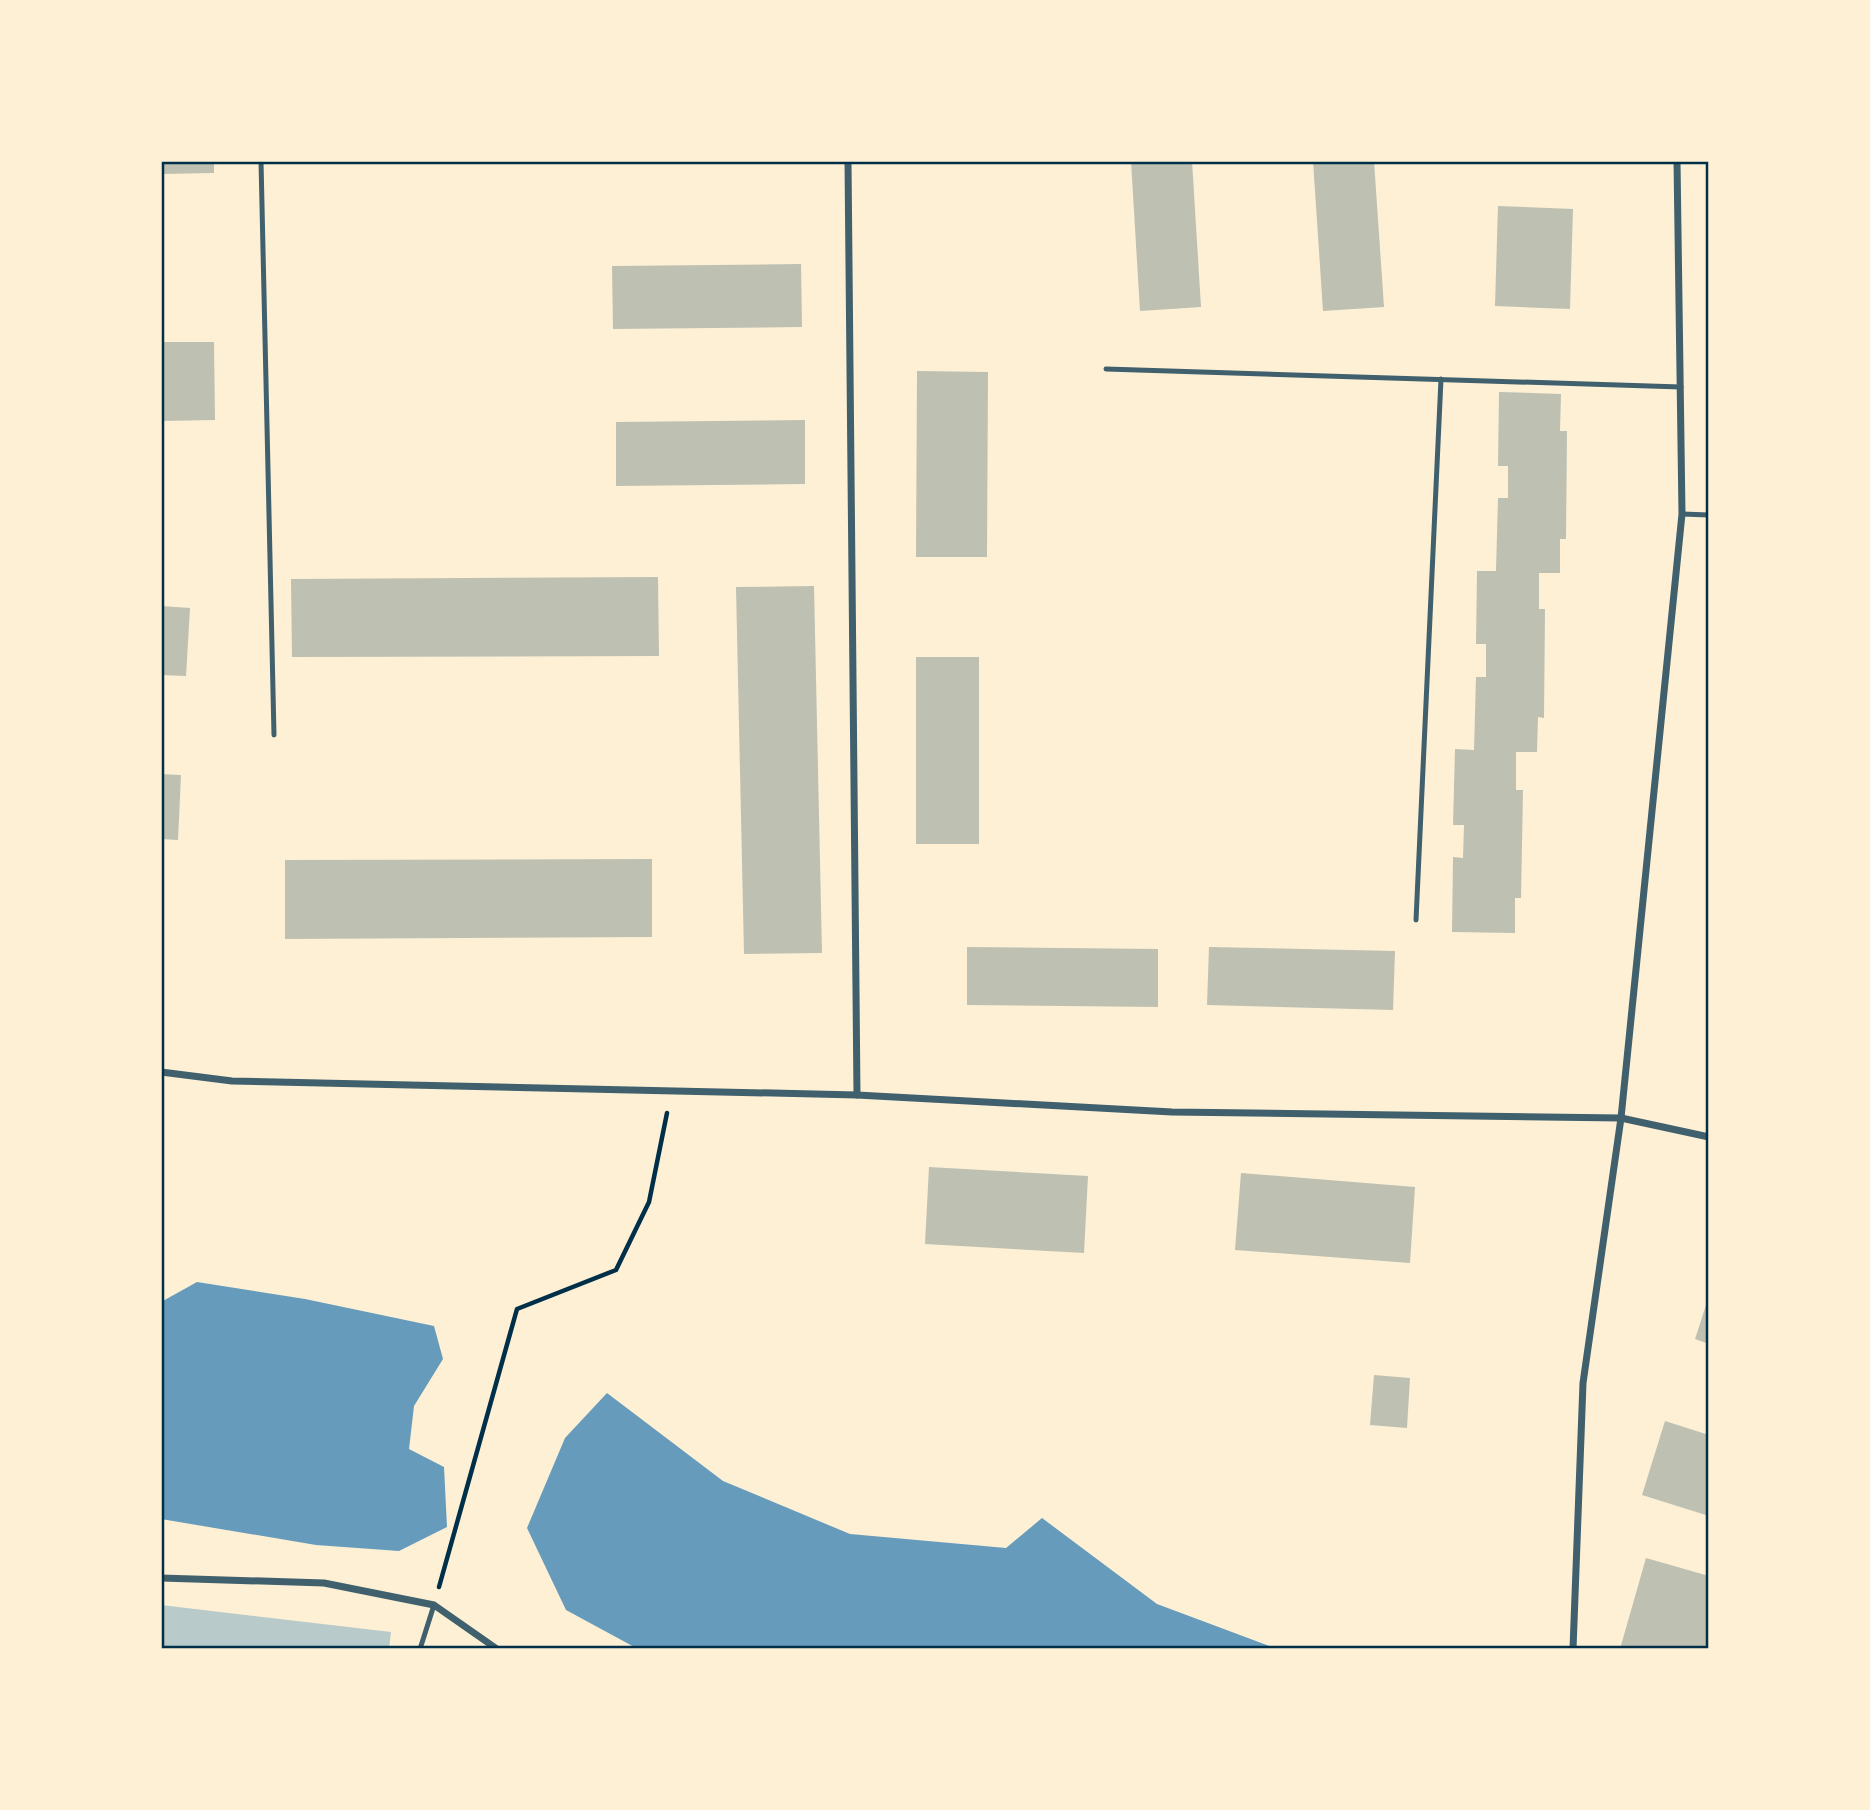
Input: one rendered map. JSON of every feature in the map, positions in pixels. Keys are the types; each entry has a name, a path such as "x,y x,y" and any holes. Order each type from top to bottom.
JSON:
{"street":[{"path":"848,161 857,1096"},
{"path":"1573,1649 1583,1383 1621,1118 1682,514 1677,161"},
{"path":"161,1072 232,1081 857,1096 1172,1112 1621,1118 1709,1137"},
{"path":"161,1578 324,1583 434,1605 497,1649"}],"lane":[{"path":"261,161 274,735"},
{"path":"1106,369 1681,387"},
{"path":"1416,920 1441,379"},
{"path":"1682,514 1709,515"},
{"path":"420,1649 434,1605"}],"path":[{"path":"434,1605 517,1309 617,1270 649,1202 671,1091"}],"shaded area":[{"path":"161,1605 391,1632 389,1649 161,1649"}],"water":[{"path":"197,1282 305,1299 434,1326 443,1359 414,1406 409,1449 444,1467 447,1527 399,1551 316,1545 161,1519 161,1302"},
{"path":"607,1393 723,1481 850,1534 1006,1548 1042,1518 1157,1604 1272,1647 1289,1649 638,1649 566,1610 527,1528 565,1438"}],"building":[{"path":"161,161 214,161 214,173 161,174"},
{"path":"1131,161 1192,161 1201,307 1140,311"},
{"path":"1313,161 1374,161 1384,307 1323,311"},
{"path":"1498,206 1573,209 1570,309 1495,306"},
{"path":"801,264 802,327 613,329 612,266"},
{"path":"161,342 214,342 215,420 161,421"},
{"path":"917,371 988,372 987,557 916,557"},
{"path":"1499,392 1561,394 1560,431 1567,431 1566,539 1560,539 1560,573 1539,573 1539,609 1545,609 1544,718 1538,717 1537,752 1516,752 1516,790 1523,790 1521,898 1515,898 1515,933 1452,932 1453,857 1463,858 1464,825 1453,825 1455,749 1474,750 1476,677 1486,677 1486,644 1476,644 1477,571 1496,571 1498,498 1508,498 1508,466 1498,466"},
{"path":"805,420 805,484 616,486 616,422"},
{"path":"658,577 659,656 292,657 291,579"},
{"path":"814,586 822,953 744,954 736,587"},
{"path":"161,606 190,608 186,676 161,675"},
{"path":"916,657 979,657 979,844 916,844"},
{"path":"161,774 181,775 178,840 161,839"},
{"path":"652,859 652,937 285,939 285,860"},
{"path":"967,947 1158,949 1158,1007 967,1005"},
{"path":"1209,947 1395,951 1393,1010 1207,1005"},
{"path":"929,1167 1088,1176 1084,1253 925,1244"},
{"path":"1241,1173 1415,1187 1410,1263 1235,1250"},
{"path":"1709,1299 1709,1344 1695,1339"},
{"path":"1374,1375 1410,1378 1407,1428 1370,1425"},
{"path":"1665,1421 1709,1435 1709,1516 1642,1495"},
{"path":"1646,1558 1709,1576 1709,1649 1620,1649"}]}
